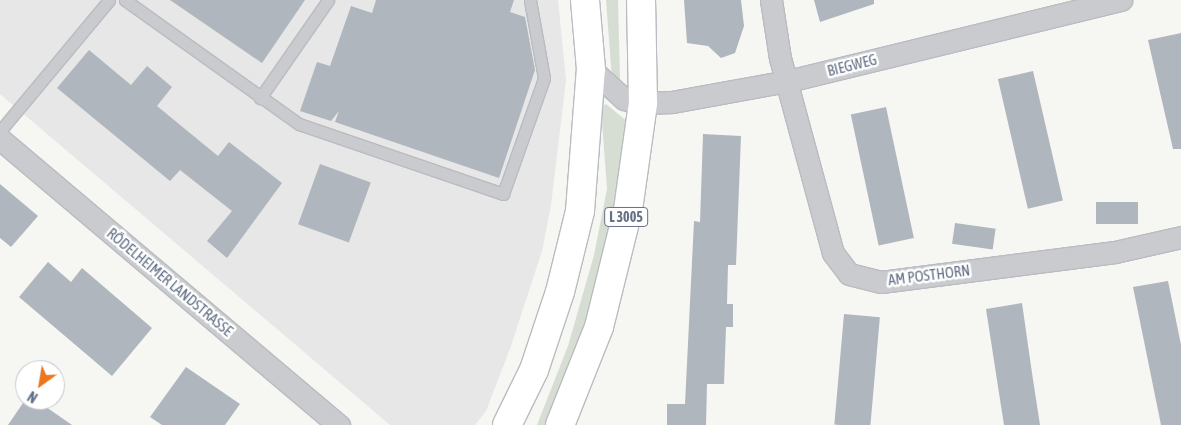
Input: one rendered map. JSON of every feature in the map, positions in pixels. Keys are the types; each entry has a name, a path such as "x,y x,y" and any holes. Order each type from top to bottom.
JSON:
{"main road":[{"path":"507,425 537,362 560,292 578,220 591,69 585,0"},
{"name":"L 3005","path":"560,425 599,327 628,210 643,103 641,0"}],"street":[{"name":"AM POSTHORN","path":"771,0 788,81 833,253 849,274 881,282 1115,252 1181,237"},
{"name":"BIEGWEG","path":"591,69 616,93 643,103 679,101 788,81 1121,0"},
{"name":"RÖDELHEIMER LANDSTRASSE","path":"0,139 339,425"}],"lane":[{"path":"0,131 109,0"},
{"path":"125,0 299,124 503,194 544,78 530,0"},
{"path":"260,98 328,0"}],"shaded area":[{"path":"0,0 558,0 566,80 551,205 542,251 511,346 486,411 475,425 390,425 0,94"},
{"path":"606,0 618,0 620,79 612,79"},
{"path":"606,104 628,122 610,241 573,364 547,425 537,425 568,346 594,255 607,189 601,108"}],"building":[{"path":"170,0 305,0 262,63"},
{"path":"376,0 514,0 510,12 525,17 535,70 499,178 335,122 339,111 331,121 300,111 317,62 330,66 351,6 372,13"},
{"path":"684,0 741,0 744,26 735,53 721,58 708,46 687,43"},
{"path":"814,0 874,0 874,4 820,22"},
{"path":"1181,33 1181,149 1173,149 1148,40"},
{"path":"89,50 131,85 147,66 172,87 157,106 218,156 229,142 282,183 227,258 207,241 232,211 180,170 170,181 57,88"},
{"path":"1033,71 1063,201 1028,209 998,79"},
{"path":"886,107 914,238 879,246 851,114"},
{"path":"703,134 741,136 736,265 728,265 727,304 733,304 733,327 726,327 724,384 707,384 706,425 667,425 667,404 685,404 694,221 700,222"},
{"path":"320,164 371,182 349,243 298,224"},
{"path":"0,184 38,216 11,247 0,238"},
{"path":"1096,202 1138,202 1138,224 1096,224"},
{"path":"955,223 996,229 993,250 952,244"},
{"path":"48,262 71,282 82,268 152,328 112,376 19,297"},
{"path":"1168,281 1181,345 1181,425 1161,425 1133,287"},
{"path":"1022,303 1040,425 1004,425 986,309"},
{"path":"844,314 880,317 870,425 834,425"},
{"path":"186,367 240,404 225,425 162,425 150,417"},
{"path":"18,410 50,410 72,425 8,425"}]}
